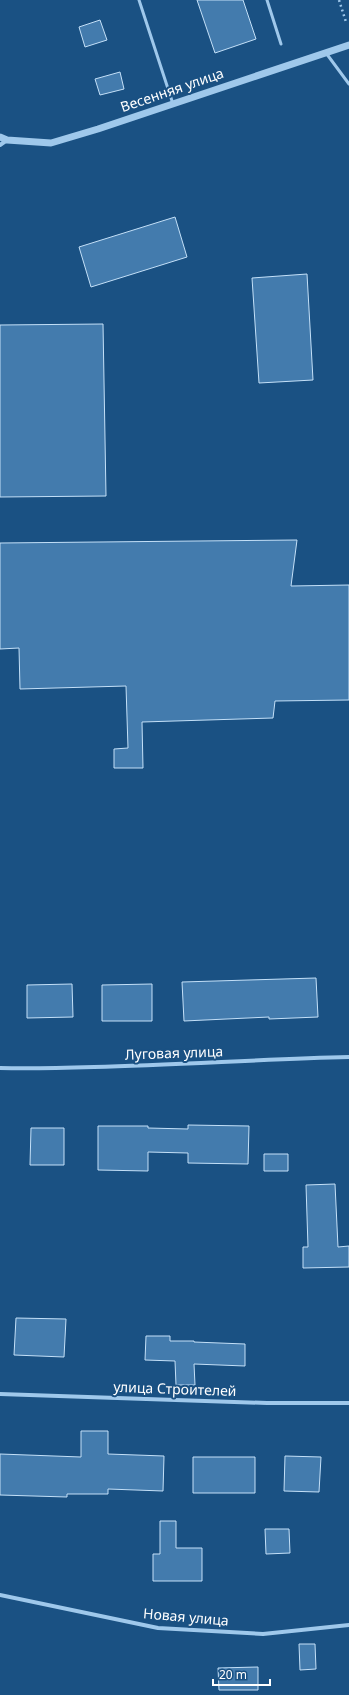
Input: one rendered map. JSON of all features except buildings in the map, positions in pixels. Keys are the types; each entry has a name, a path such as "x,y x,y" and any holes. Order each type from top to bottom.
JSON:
{"street":[{"name":"Весенняя улица","path":"3,139 51,142 98,129 349,44"},
{"path":"0,145 3,139"},
{"name":"Луговая улица","path":"0,1068 25,1069 172,1066 290,1058 349,1056"},
{"name":"улица Строителей","path":"0,1394 267,1403 349,1403"},
{"name":"Новая улица","path":"0,1595 158,1628 263,1634 349,1626"}],"lane":[{"path":"139,0 173,104"},
{"path":"267,0 281,44"},
{"path":"326,52 349,84"}],"path":[{"path":"339,0 346,22"}]}
